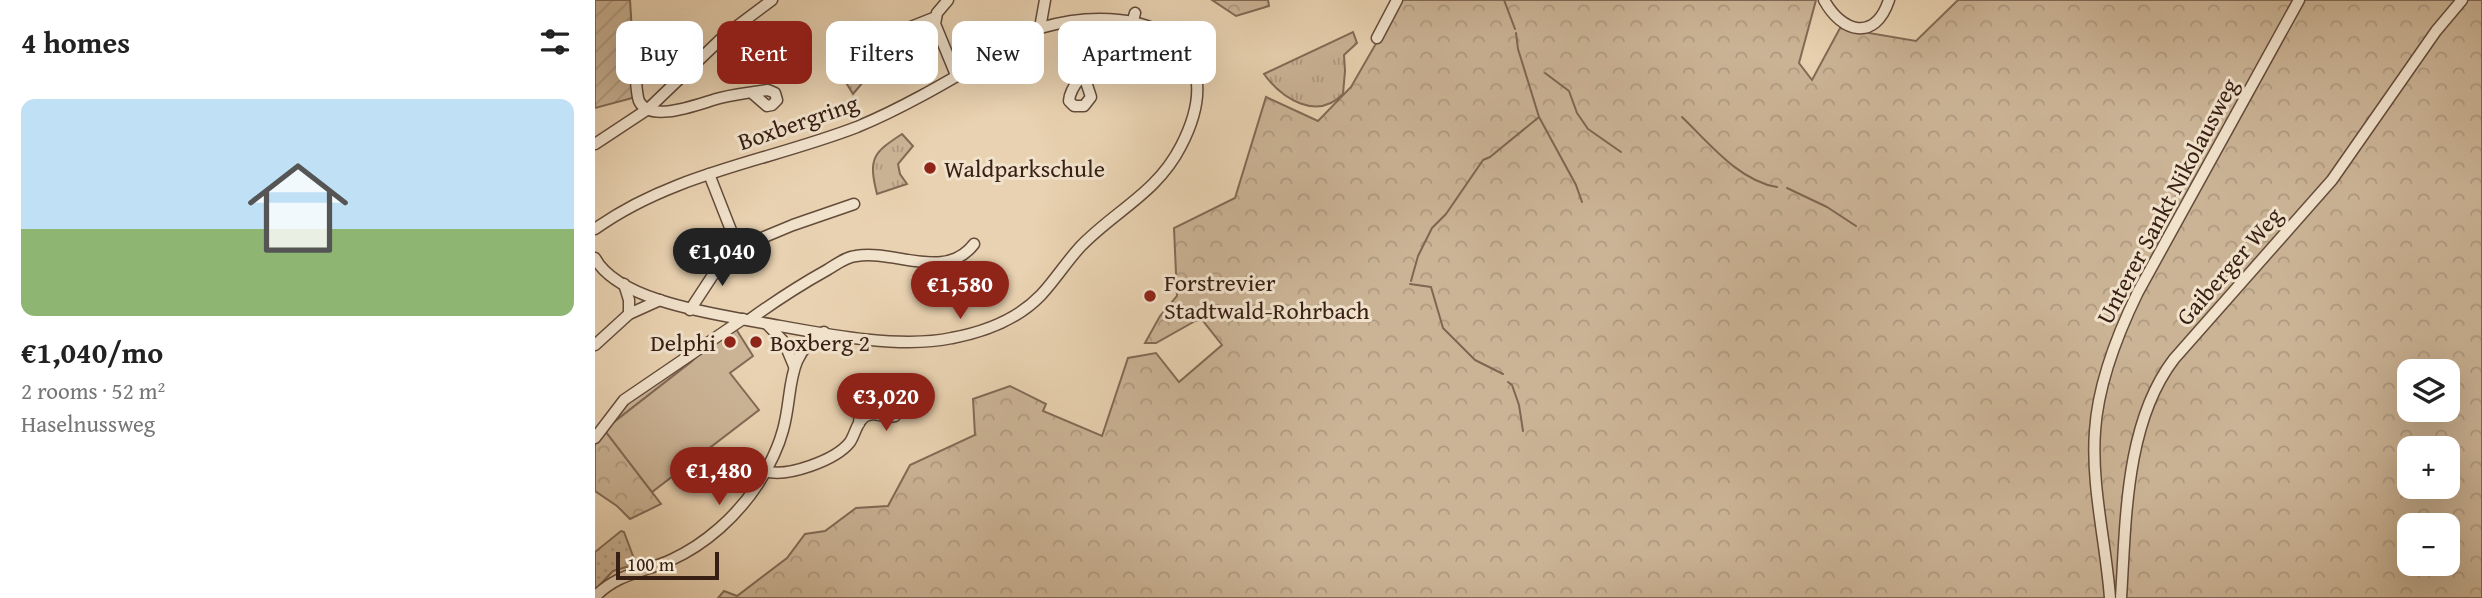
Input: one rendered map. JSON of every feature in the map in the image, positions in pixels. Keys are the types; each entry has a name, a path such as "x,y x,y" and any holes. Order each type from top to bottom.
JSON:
{"street":[{"path":"595,144 648,109 724,36 772,0"},
{"path":"926,21 936,17 948,0"},
{"path":"1040,21 1045,0"},
{"path":"1377,38 1397,0"},
{"path":"1824,0 1837,19 1846,26 1857,29 1868,27 1877,21 1889,0"},
{"name":"Unterer Sankt Nikolausweg","path":"2110,598 2096,470 2095,431 2117,335 2299,0"},
{"name":"Gaiberger Weg","path":"2121,598 2136,446 2143,416 2159,381 2174,359 2332,180 2436,31 2462,0"},
{"name":"Boxbergring","path":"595,258 600,270 660,300 690,310 767,324 915,343 960,337 1000,323 1019,313 1039,297 1083,244 1154,186 1175,158 1187,133 1196,102 1196,80 1189,56 1176,35 1154,20 1135,13 1117,11 1086,13 1044,26"},
{"path":"1132,21 1135,13"},
{"path":"936,17 939,37 952,64"},
{"name":"Boxbergring","path":"595,230 637,202 659,192 857,127 952,78"},
{"path":"637,84 639,99 648,109 666,112 678,111 722,97 751,93"},
{"path":"709,174 738,248"},
{"path":"690,310 728,252 854,204"},
{"path":"595,438 624,400 716,337 853,256 877,255 941,263 959,257 974,243"},
{"path":"624,284 629,300 629,314"},
{"path":"595,345 629,314 660,300"},
{"path":"705,323 714,315"},
{"path":"767,324 786,346 794,366"},
{"path":"595,597 619,579 669,561 704,541 749,497 765,471 783,431 794,366 806,346 825,332"},
{"path":"765,471 782,474 835,455 850,442 859,424"}],"green space":[{"path":"595,0 630,0 631,21 616,21 616,84 635,84 636,97 595,108"},
{"path":"1212,0 1268,0 1269,6 1236,16"},
{"path":"1401,0 1816,0 1799,63 1812,80 1840,28 1916,41 1958,0 2482,0 2482,598 718,598 724,591 737,596 787,558 805,534 825,531 856,508 888,506 910,465 975,435 973,399 1010,386 1046,404 1043,411 1102,436 1128,358 1156,353 1179,382 1222,345 1203,321 1197,320 1156,343 1145,343 1160,316 1177,296 1174,228 1235,198 1266,97 1318,121 1351,87"},
{"path":"1353,32 1357,43 1344,55 1343,94 1333,102 1322,106 1301,104 1280,91 1264,74"},
{"path":"847,84 861,84 853,94"},
{"path":"902,134 913,146 898,164 900,174 907,184 877,194 873,172 875,158 885,146"},
{"path":"736,329 753,356 730,373 759,410 652,492 606,432 609,426 703,351"},
{"path":"688,358 691,362 609,426 606,432 661,504 630,519 595,491 595,444 621,406"},
{"path":"621,531 624,532 636,564 613,571 595,590 595,552"}],"waterway":[{"path":"1504,0 1515,29"},
{"path":"1516,33 1518,49 1539,117 1576,185 1582,202"},
{"path":"1545,73 1569,91 1577,113 1588,129 1621,152"},
{"path":"1411,281 1418,256 1432,228 1446,214 1483,160 1539,117"},
{"path":"1682,117 1737,169 1777,187"},
{"path":"1787,188 1827,207 1856,226"},
{"path":"1410,284 1431,287 1443,328 1475,360 1503,374"},
{"path":"1508,382 1512,385 1519,405 1523,431"}],"place":[{"name":"Waldparkschule","path":"930,168"},
{"name":"Forstrevier Stadtwald-Rohrbach","path":"1150,296"},
{"name":"Delphi","path":"730,342"},
{"name":"Boxberg 2","path":"756,342"}]}
